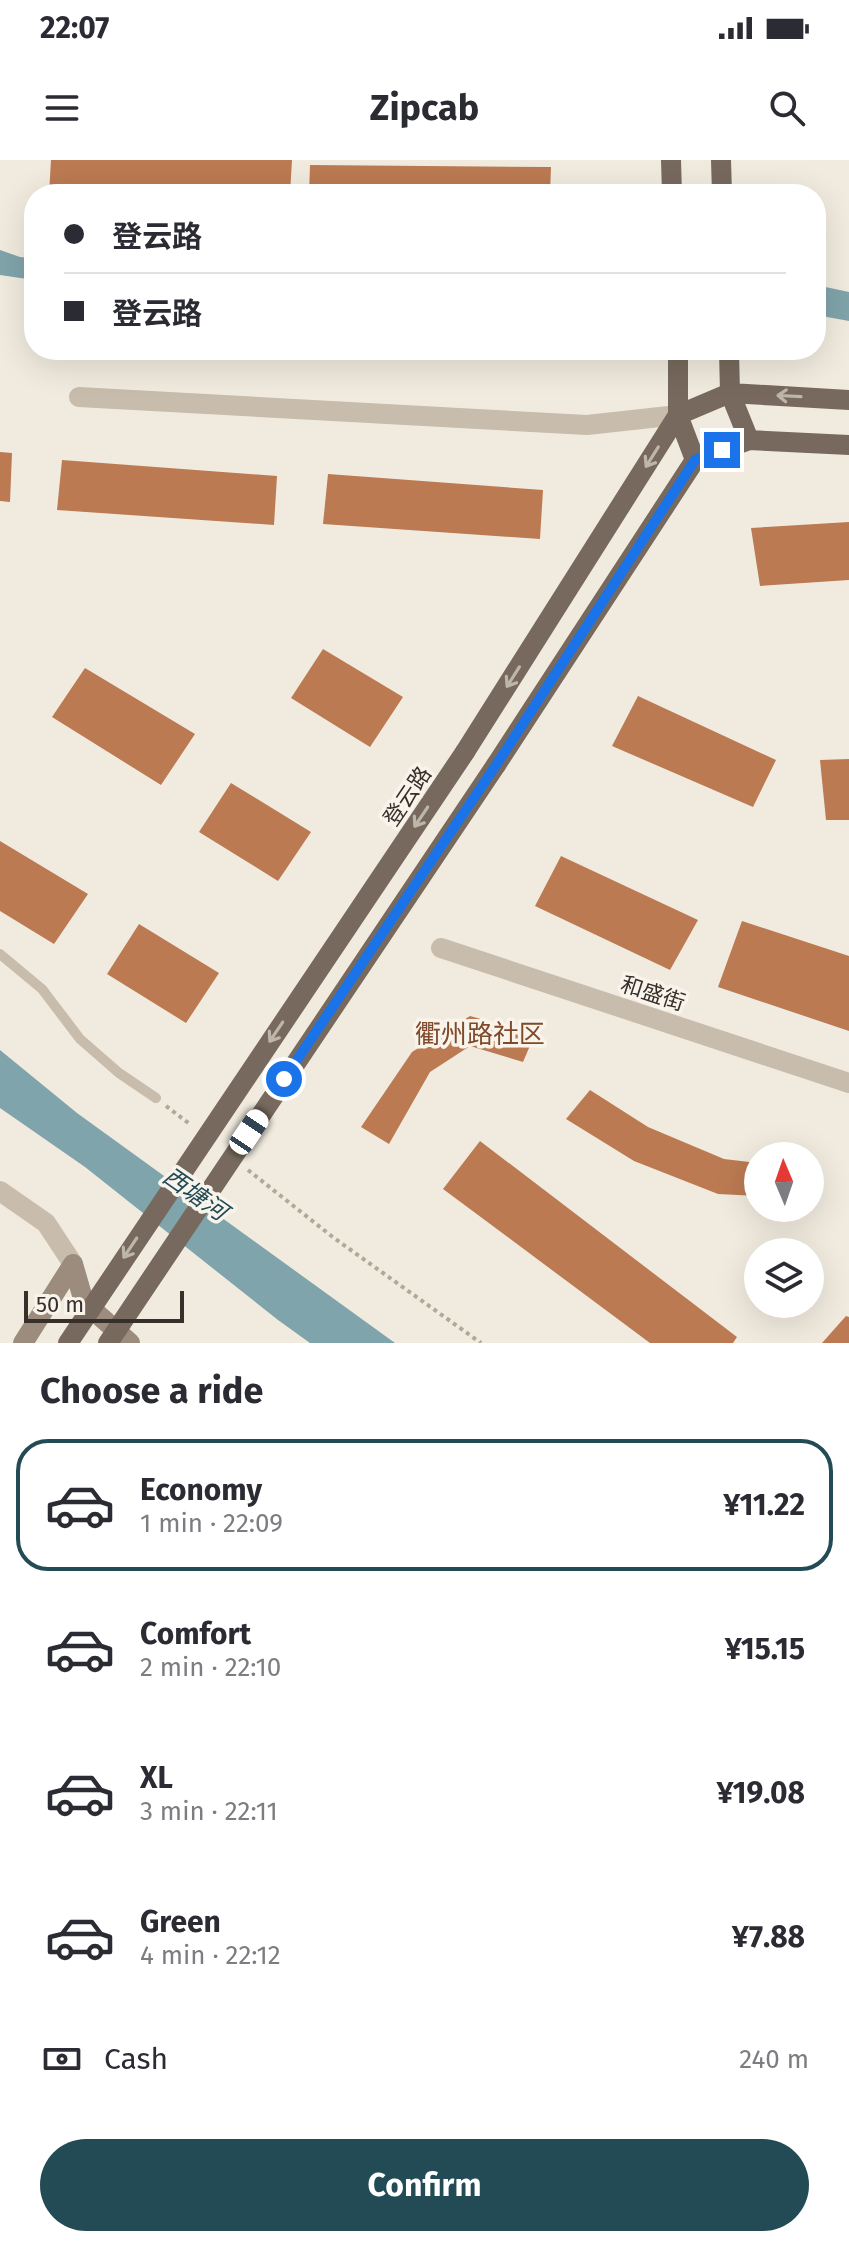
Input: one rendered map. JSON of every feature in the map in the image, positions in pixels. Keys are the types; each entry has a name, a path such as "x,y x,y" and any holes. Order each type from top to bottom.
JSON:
{"main road":[{"path":"671,160 672,184"},
{"path":"721,160 722,184"},
{"path":"678,360 678,415 695,460"},
{"path":"729,360 730,393 749,440"},
{"path":"678,415 730,393 849,400"},
{"name":"登云路","path":"68,1343 465,752 678,415"},
{"path":"108,1343 496,765 695,460 749,440 849,445"}],"street":[{"path":"79,397 587,425 678,415"},
{"name":"和盛街","path":"441,948 849,1083"},
{"path":"0,1191 46,1223 73,1264 84,1302 130,1343"},
{"path":"23,1343 73,1264"}],"lane":[{"path":"0,954 42,989 80,1039 119,1073 156,1098"}],"path":[{"path":"156,1098 191,1126"},
{"path":"239,1163 334,1238 481,1343"}],"water":[{"path":"0,250 24,257 24,279 0,275"},
{"path":"826,287 849,292 849,321 826,317"},
{"path":"0,1050 77,1113 395,1343 310,1343 278,1320 85,1167 0,1108"}],"building":[{"path":"51,160 292,160 291,184 50,184"},
{"path":"310,165 551,167 550,184 309,184"},
{"path":"0,452 12,453 10,502 0,501"},
{"path":"62,460 277,476 274,525 57,510"},
{"path":"328,474 543,490 540,539 323,524"},
{"path":"849,522 849,580 760,586 751,528"},
{"path":"323,649 403,697 370,747 291,698"},
{"path":"85,668 195,734 161,785 52,717"},
{"path":"638,696 776,760 753,807 612,746"},
{"path":"849,759 849,820 826,820 820,760"},
{"path":"231,783 311,832 278,881 199,832"},
{"path":"0,841 88,894 54,944 0,911"},
{"path":"561,856 698,920 670,970 535,906"},
{"path":"742,921 849,956 849,1031 718,987"},
{"path":"139,924 219,973 186,1023 107,974"},
{"path":"470,1016 535,1034 523,1062 470,1046 430,1072 389,1144 361,1127 412,1052"},
{"path":"590,1090 648,1127 724,1159 744,1161 744,1195 718,1194 634,1161 566,1119"},
{"path":"480,1141 737,1337 733,1343 650,1343 443,1189"},
{"path":"846,1316 849,1317 849,1343 822,1343"}],"district":[{"name":"衢州路社区","path":"480,1034"}],"route":[{"path":"284,1079 496,765 695,460 722,450"}],"water label":[{"name":"西塘河","path":"195,1194"}]}
